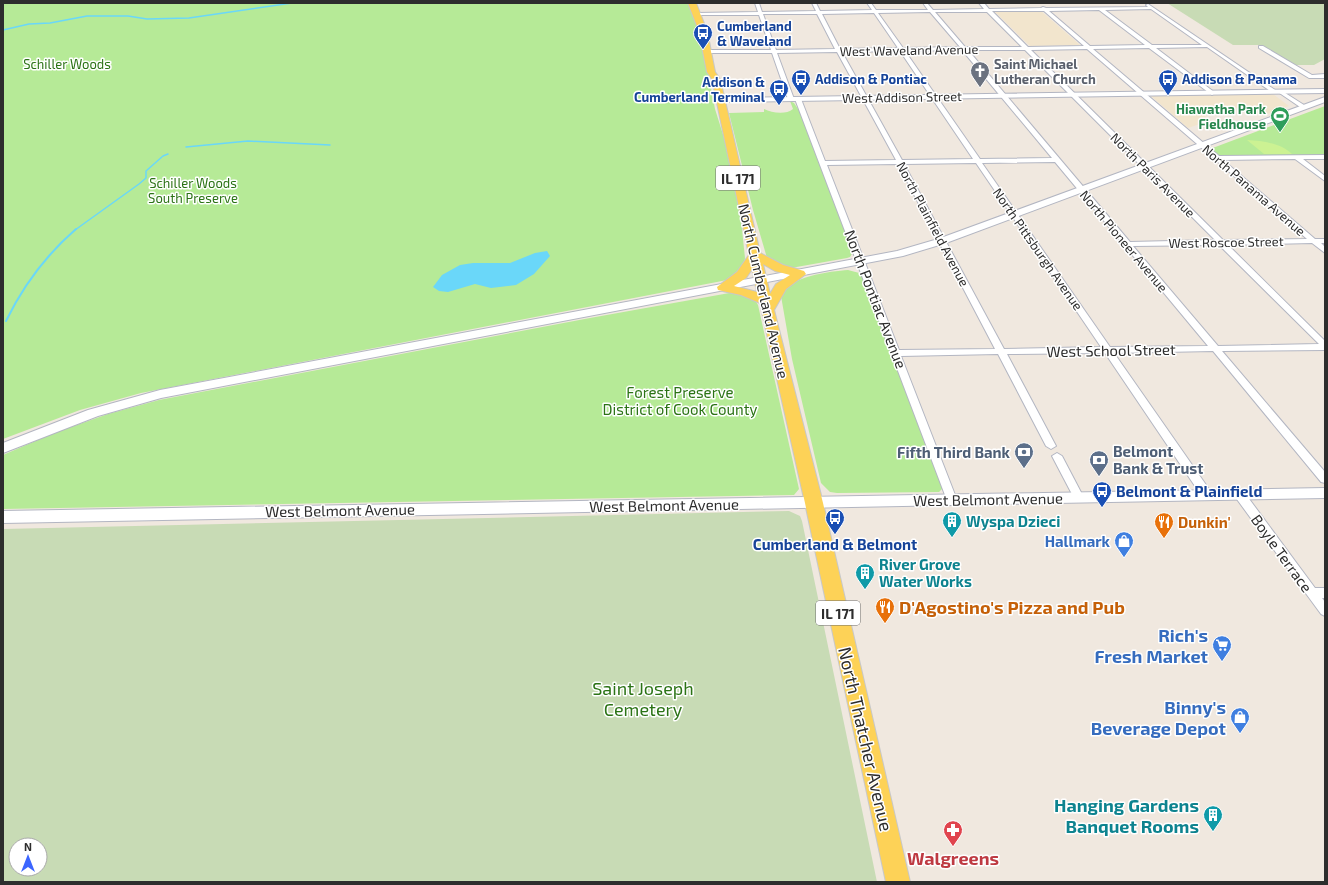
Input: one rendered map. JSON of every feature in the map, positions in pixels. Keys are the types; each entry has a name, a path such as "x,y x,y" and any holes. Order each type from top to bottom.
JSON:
{"main road":[{"name":"North Cumberland Avenue","path":"692,3 710,52"},
{"name":"North Cumberland Avenue","path":"704,3 707,13 711,72 716,79 761,281 814,503"},
{"name":"West Addison Street","path":"720,100 1325,91"},
{"path":"1300,92 1325,99"},
{"path":"3,448 93,413 160,394 723,287 800,274 899,254 942,241 1302,106 1325,99"},
{"path":"723,287 742,275 755,255 779,268 800,274"},
{"path":"723,287 745,292 767,306 781,288 800,274"},
{"name":"West Belmont Avenue","path":"3,517 1325,493"},
{"name":"North Thatcher Avenue","path":"814,503 898,882"}],"street":[{"name":"North Pontiac Avenue","path":"757,3 774,51 824,163 952,500"},
{"name":"North Plainfield Avenue","path":"814,3 1051,446"},
{"name":"North Pittsburgh Avenue","path":"869,3 1207,495"},
{"name":"North Pioneer Avenue","path":"925,3 1214,349 1325,479"},
{"name":"North Paris Avenue","path":"981,3 1325,347"},
{"name":"North Panama Avenue","path":"1037,3 1325,251"},
{"path":"1093,3 1212,93"},
{"path":"1144,3 1277,92 1302,106"},
{"path":"697,14 1152,8"},
{"name":"West Waveland Avenue","path":"710,52 1207,46"},
{"path":"1261,47 1311,77 1325,76"},
{"path":"1217,158 1325,157"},
{"path":"1296,158 1325,179"},
{"path":"824,163 1056,160"},
{"name":"West Roscoe Street","path":"1127,244 1325,241"},
{"name":"West School Street","path":"896,354 1325,347"},
{"path":"1057,456 1079,498"},
{"name":"Boyle Terrace","path":"1240,494 1325,611"},
{"path":"1312,593 1325,593"}],"shaded area":[{"path":"1041,11 1080,45 1030,46 995,12"},
{"path":"1273,94 1289,106 1262,116 1237,108 1205,109 1206,122 1188,128 1151,96"}],"green space":[{"name":"Schiller Woods South Preserve","path":"3,3 690,3 699,24 715,109 726,144 740,210 745,258 744,266 730,279 722,281 141,393 80,410 3,439"},
{"path":"1167,3 1325,3 1325,59 1314,65 1296,65 1262,45 1233,45"},
{"path":"790,101 794,103 800,112 853,252 850,257 791,268 785,268 767,258 753,210 729,113 764,112 764,109 771,112 783,113 793,109"},
{"path":"1325,106 1325,155 1222,157 1210,149"},
{"path":"1247,140 1277,145 1288,150 1292,154 1264,154"},
{"name":"Forest Preserve District of Cook County","path":"848,270 863,274 942,485 942,489 939,492 837,493 830,492 821,483 792,359 781,296 785,289 791,284 810,276"},
{"name":"Forest Preserve District of Cook County","path":"735,292 755,300 758,305 799,489 794,495 3,509 3,455 54,433 108,414 159,400"},
{"name":"Saint Joseph Cemetery","path":"789,511 800,516 877,882 3,882 3,529"}],"water":[{"path":"547,251 550,256 534,274 516,285 491,288 475,284 448,292 439,291 433,287 442,275 460,265 473,263 510,263 535,253"}],"waterway":[{"path":"3,30 29,24 50,23 87,16 128,16 147,19 189,18 292,3"},
{"path":"186,147 248,141 330,145"},
{"path":"75,230 139,184 146,178 146,171 163,156 168,154"},
{"path":"6,321 28,283 45,260 76,229"}],"place":[{"name":"Cumberland & Waveland","path":"703,50"},
{"name":"Saint Michael Lutheran Church","path":"980,88"},
{"name":"Addison & Pontiac","path":"801,96"},
{"name":"Addison & Panama","path":"1168,96"},
{"name":"Addison & Cumberland Terminal","path":"779,106"},
{"name":"Hiawatha Park Fieldhouse","path":"1280,133"},
{"name":"Fifth Third Bank","path":"1024,469"},
{"name":"Belmont Bank & Trust","path":"1099,477"},
{"name":"Belmont & Plainfield","path":"1102,508"},
{"name":"Cumberland & Belmont","path":"835,535"},
{"name":"Wyspa Dzieci","path":"952,538"},
{"name":"Dunkin'","path":"1164,539"},
{"name":"Hallmark","path":"1124,558"},
{"name":"River Grove Water Works","path":"865,590"},
{"name":"D'Agostino's Pizza and Pub","path":"885,624"},
{"name":"Rich's Fresh Market","path":"1222,662"},
{"name":"Binny's Beverage Depot","path":"1240,734"},
{"name":"Hanging Gardens Banquet Rooms","path":"1213,832"},
{"name":"Walgreens","path":"953,847"}],"park label":[{"name":"Schiller Woods","path":"67,64"}]}
